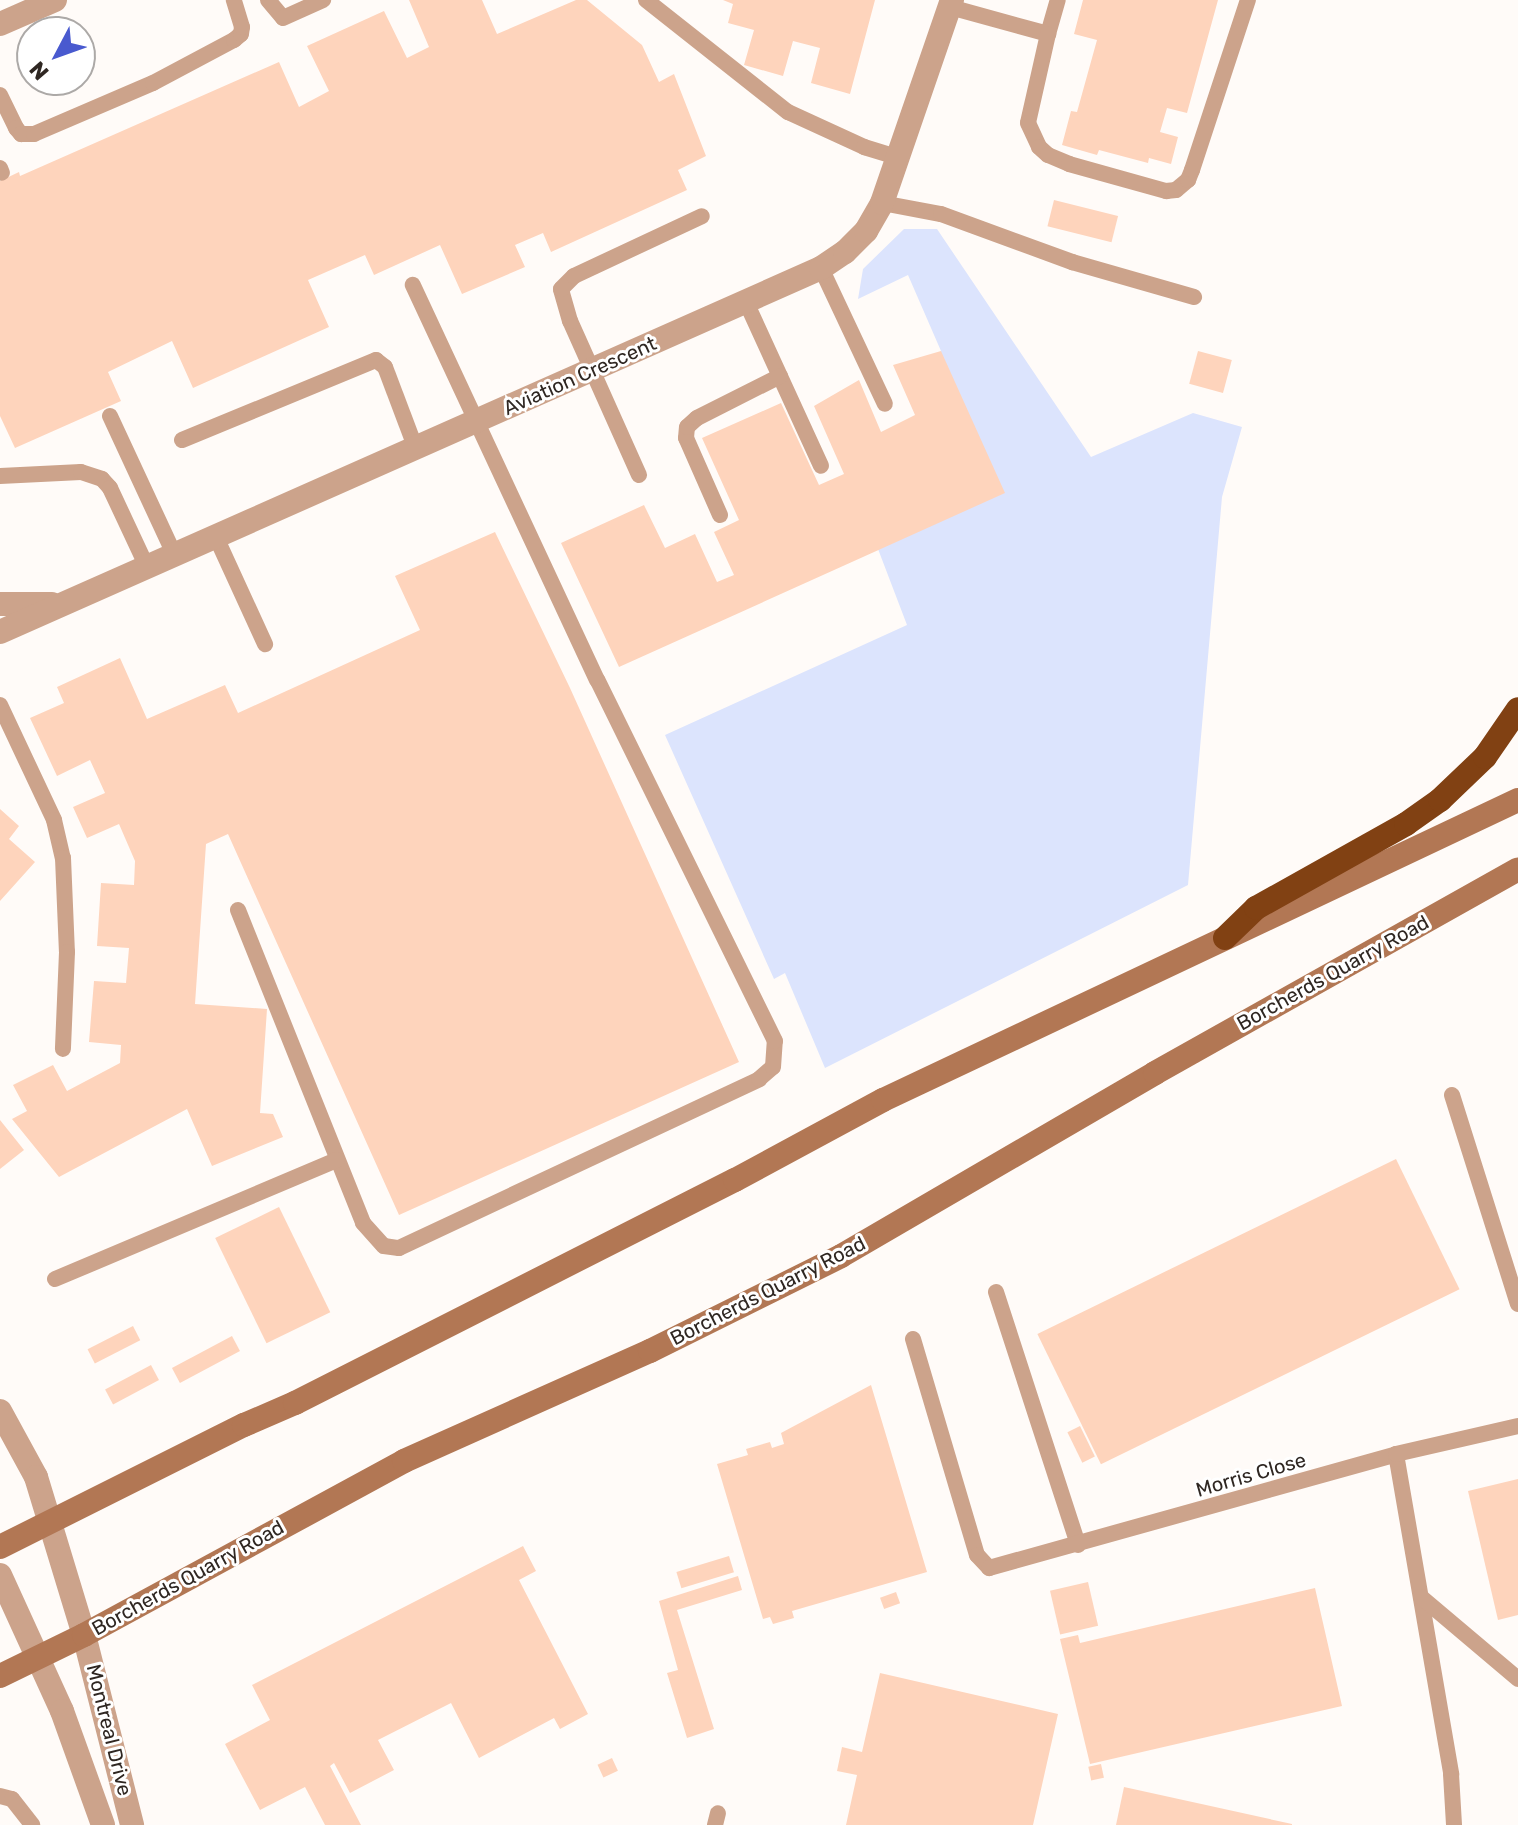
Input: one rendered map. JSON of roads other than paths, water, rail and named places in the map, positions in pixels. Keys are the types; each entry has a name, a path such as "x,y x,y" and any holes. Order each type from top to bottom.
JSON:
{"highway":[{"path":"1225,938 1256,908 1406,824 1440,800 1485,757 1518,709"}],"main road":[{"path":"0,1547 295,1403 735,1180 883,1100 1518,800"},
{"name":"Borcherds Quarry Road","path":"0,1676 84,1635 404,1461 650,1351 841,1256 1155,1073 1518,869"}],"street":[{"path":"0,24 55,0"},
{"name":"Aviation Crescent","path":"0,632 821,268 845,252 866,231 882,203 951,4"},
{"name":"Aviation Crescent","path":"0,604 58,604"},
{"name":"Montreal Drive","path":"0,1411 36,1477 84,1635 132,1825"},
{"name":"Montreal Drive","path":"0,1575 62,1711 103,1825"}],"lane":[{"path":"0,95 21,134 34,134 153,83 234,40 241,34 242,27 234,0"},
{"path":"268,0 283,18 323,0"},
{"path":"646,0 788,112 852,143 900,158"},
{"path":"1058,0 1028,123 1039,147 1048,155 1069,164 1166,191 1176,190 1188,180 1248,0"},
{"path":"951,4 1048,34"},
{"path":"882,203 941,214 1072,262 1194,297"},
{"path":"639,475 570,321 561,289 574,276 702,216"},
{"path":"821,268 885,404"},
{"path":"238,910 363,1223 384,1246 399,1248 759,1079 773,1067 777,1054 775,1041 734,952 597,680 413,285"},
{"path":"746,302 821,466"},
{"path":"182,440 376,360 385,367 416,449"},
{"path":"720,515 686,438 687,427 697,418 780,376"},
{"path":"110,416 174,554"},
{"path":"0,476 81,472 102,479 110,488 147,567"},
{"path":"216,537 265,644"},
{"path":"0,705 54,820 63,858 67,952 63,1049"},
{"path":"1452,1095 1518,1304"},
{"path":"55,1279 337,1160"},
{"path":"996,1292 1078,1545"},
{"name":"Morris Close","path":"913,1339 982,1562 997,1568 1396,1454 1518,1426"},
{"path":"1396,1454 1451,1774 1454,1825"},
{"path":"1421,1597 1518,1679"},
{"path":"0,1796 12,1799 32,1825"}]}
